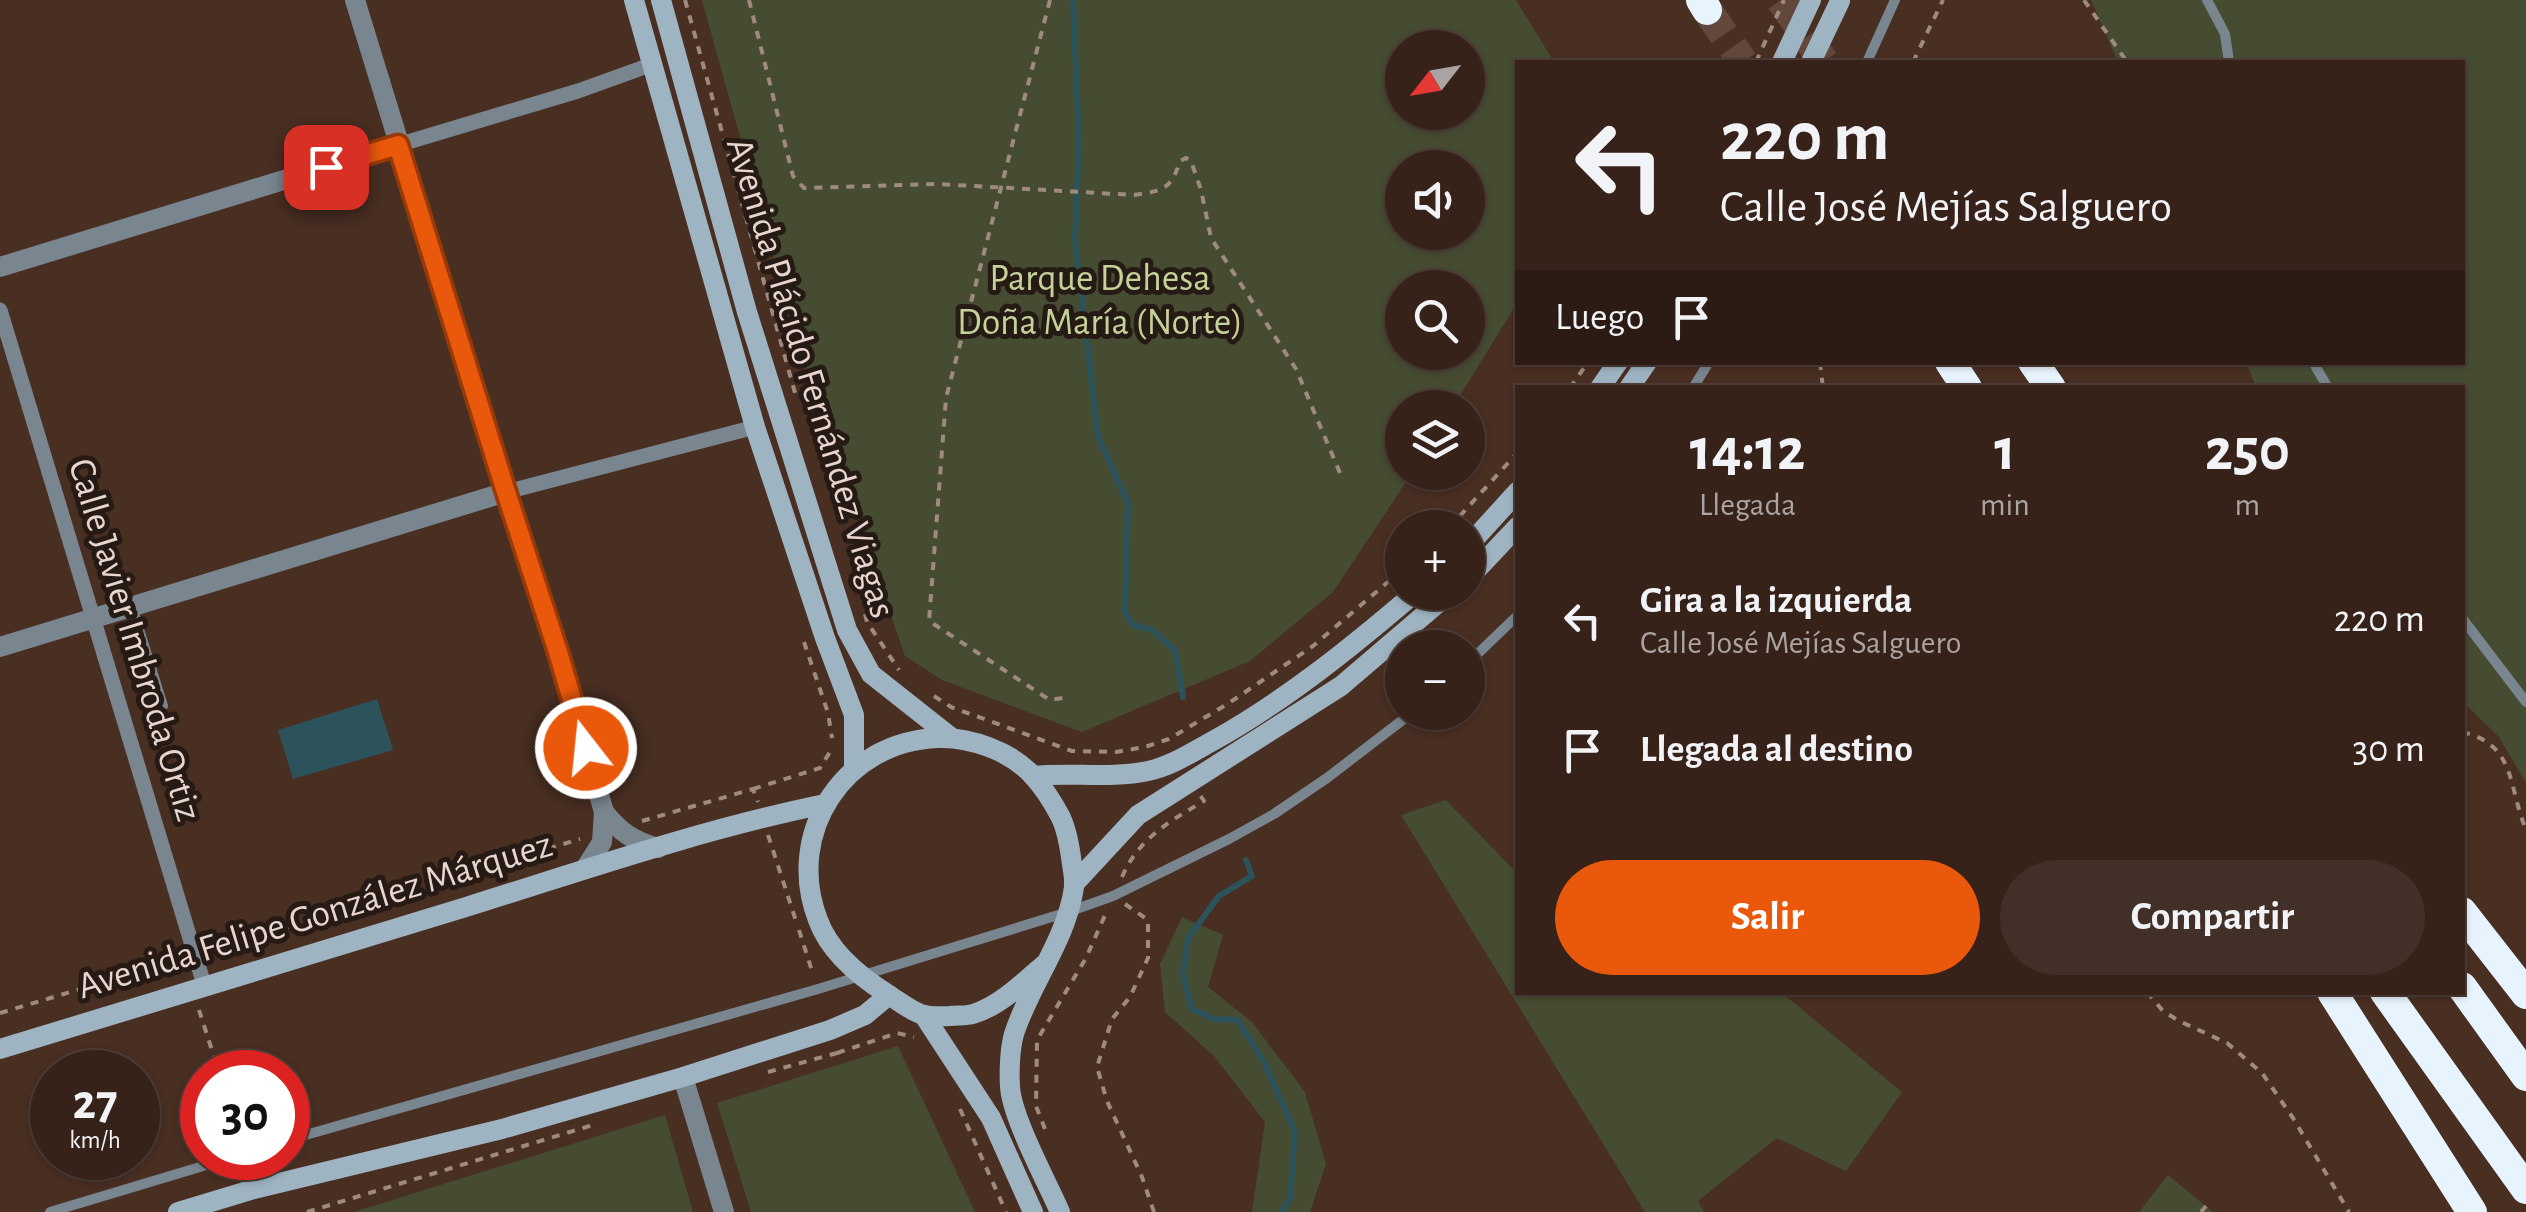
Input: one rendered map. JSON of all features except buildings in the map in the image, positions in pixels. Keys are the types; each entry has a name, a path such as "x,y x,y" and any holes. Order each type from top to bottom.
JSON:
{"highway":[{"path":"2465,916 2526,994"},
{"path":"2465,991 2526,1076"},
{"path":"2334,995 2472,1212"},
{"path":"2387,995 2526,1189"}],"main road":[{"name":"Avenida Plácido Fernández Viagas","path":"634,0 755,427 854,716 854,768"},
{"name":"Avenida Plácido Fernández Viagas","path":"660,0 747,312 847,630 871,674 952,738"},
{"path":"1783,60 1811,0"},
{"path":"1812,60 1841,1"},
{"path":"1485,527 1515,494"},
{"path":"1485,561 1515,529"},
{"path":"1033,776 1114,776 1153,770 1180,760 1244,724 1394,610"},
{"path":"1074,884 1138,815 1340,686 1431,610"},
{"path":"1033,1212 991,1118 925,1017 860,976 839,956 818,921 808,882 810,842 825,804 854,768 883,750 917,739 952,738 987,746 1033,776 1061,817 1074,884 1068,912 1013,1036 1010,1089 1060,1212"},
{"name":"Avenida Felipe González Márquez","path":"0,1049 658,848 825,804"},
{"path":"925,1017 973,1014 1010,994 1046,962"},
{"path":"178,1212 244,1202 683,1078 830,1030 865,1015 889,996"}],"street":[{"path":"355,0 608,824 586,870"},
{"path":"0,267 578,91 653,64"},
{"name":"Calle Javier Imbroda Ortiz","path":"0,310 205,988"},
{"path":"0,647 506,492 755,427"},
{"path":"608,824 638,842 658,848"},
{"path":"683,1078 724,1212"}],"lane":[{"path":"1868,60 1895,0"},
{"path":"2207,0 2225,34 2229,60"},
{"path":"132,607 163,706"},
{"path":"1485,647 1515,618"},
{"path":"2465,622 2526,702"},
{"path":"310,1134 818,990 1113,896 1274,814 1390,730"},
{"path":"50,1212 180,1173"}],"path":[{"path":"685,0 798,402"},
{"path":"748,0 792,176 804,188 938,184 1134,196 1157,192 1174,180 1180,162 1186,158 1192,161 1212,238 1296,369 1340,473"},
{"path":"1050,0 946,398 929,621 1050,700 1069,697"},
{"path":"1757,60 1784,0"},
{"path":"1914,60 1943,0"},
{"path":"2084,0 2126,60"},
{"path":"1465,510 1515,455"},
{"path":"934,696 951,708 1072,751 1145,748 1230,703 1313,646 1385,585"},
{"path":"861,604 867,622 902,675"},
{"path":"0,1013 608,824 753,789 820,768 834,746 828,713 805,646"},
{"path":"2465,733 2486,741 2502,756 2526,829"},
{"path":"753,789 818,990"},
{"path":"1050,1142 1036,1106 1038,1040 1086,958 1113,896 1148,920 1148,958 1130,996 1112,1019 1097,1067 1106,1100 1154,1212"},
{"path":"2150,995 2178,1021 2227,1042 2262,1073 2348,1212"},
{"path":"830,1030 838,1053"},
{"path":"763,1074 897,1034 922,1039"},
{"path":"959,1106 1006,1212"},
{"path":"306,1212 604,1122"},
{"path":"2201,1212 2206,1206"}],"green space":[{"name":"Parque Dehesa Doña María (Norte)","path":"702,0 1516,0 1553,60 1515,60 1515,306 1485,355 1485,270 1385,270 1385,370 1476,370 1463,390 1385,390 1385,490 1401,490 1333,592 1250,661 1082,732 942,680 905,656 804,367"},
{"path":"2091,0 2526,0 2526,783 2499,737 2465,704 2465,385 2255,385 2247,365 2465,365 2465,60 2117,60"},
{"path":"1446,800 1515,871 1515,995 1784,995 1902,1092 1846,1171 1777,1138 1698,1201 1704,1212 1645,1212 1401,815"},
{"path":"1182,917 1223,935 1208,987 1252,1022 1305,1092 1326,1164 1310,1212 1252,1212 1265,1122 1214,1056 1165,1012 1160,964"},
{"path":"898,1046 975,1212 751,1212 717,1103"},
{"path":"665,1115 693,1212 354,1212"},
{"path":"2168,1175 2213,1212 2139,1212"}],"water":[{"path":"377,699 393,750 293,779 278,730"}],"waterway":[{"path":"1073,0 1079,142 1075,240 1098,436 1128,504 1125,612 1133,625 1152,630 1175,650 1183,697"},
{"path":"1246,860 1252,876 1219,896 1188,938 1183,975 1192,1009 1214,1019 1237,1020 1264,1062 1295,1132 1290,1198 1281,1212"}],"tunnel":[{"path":"1781,0 1823,60"},
{"path":"1707,10 1742,60"}],"route":[{"path":"326,167 398,145 586,748"}]}
